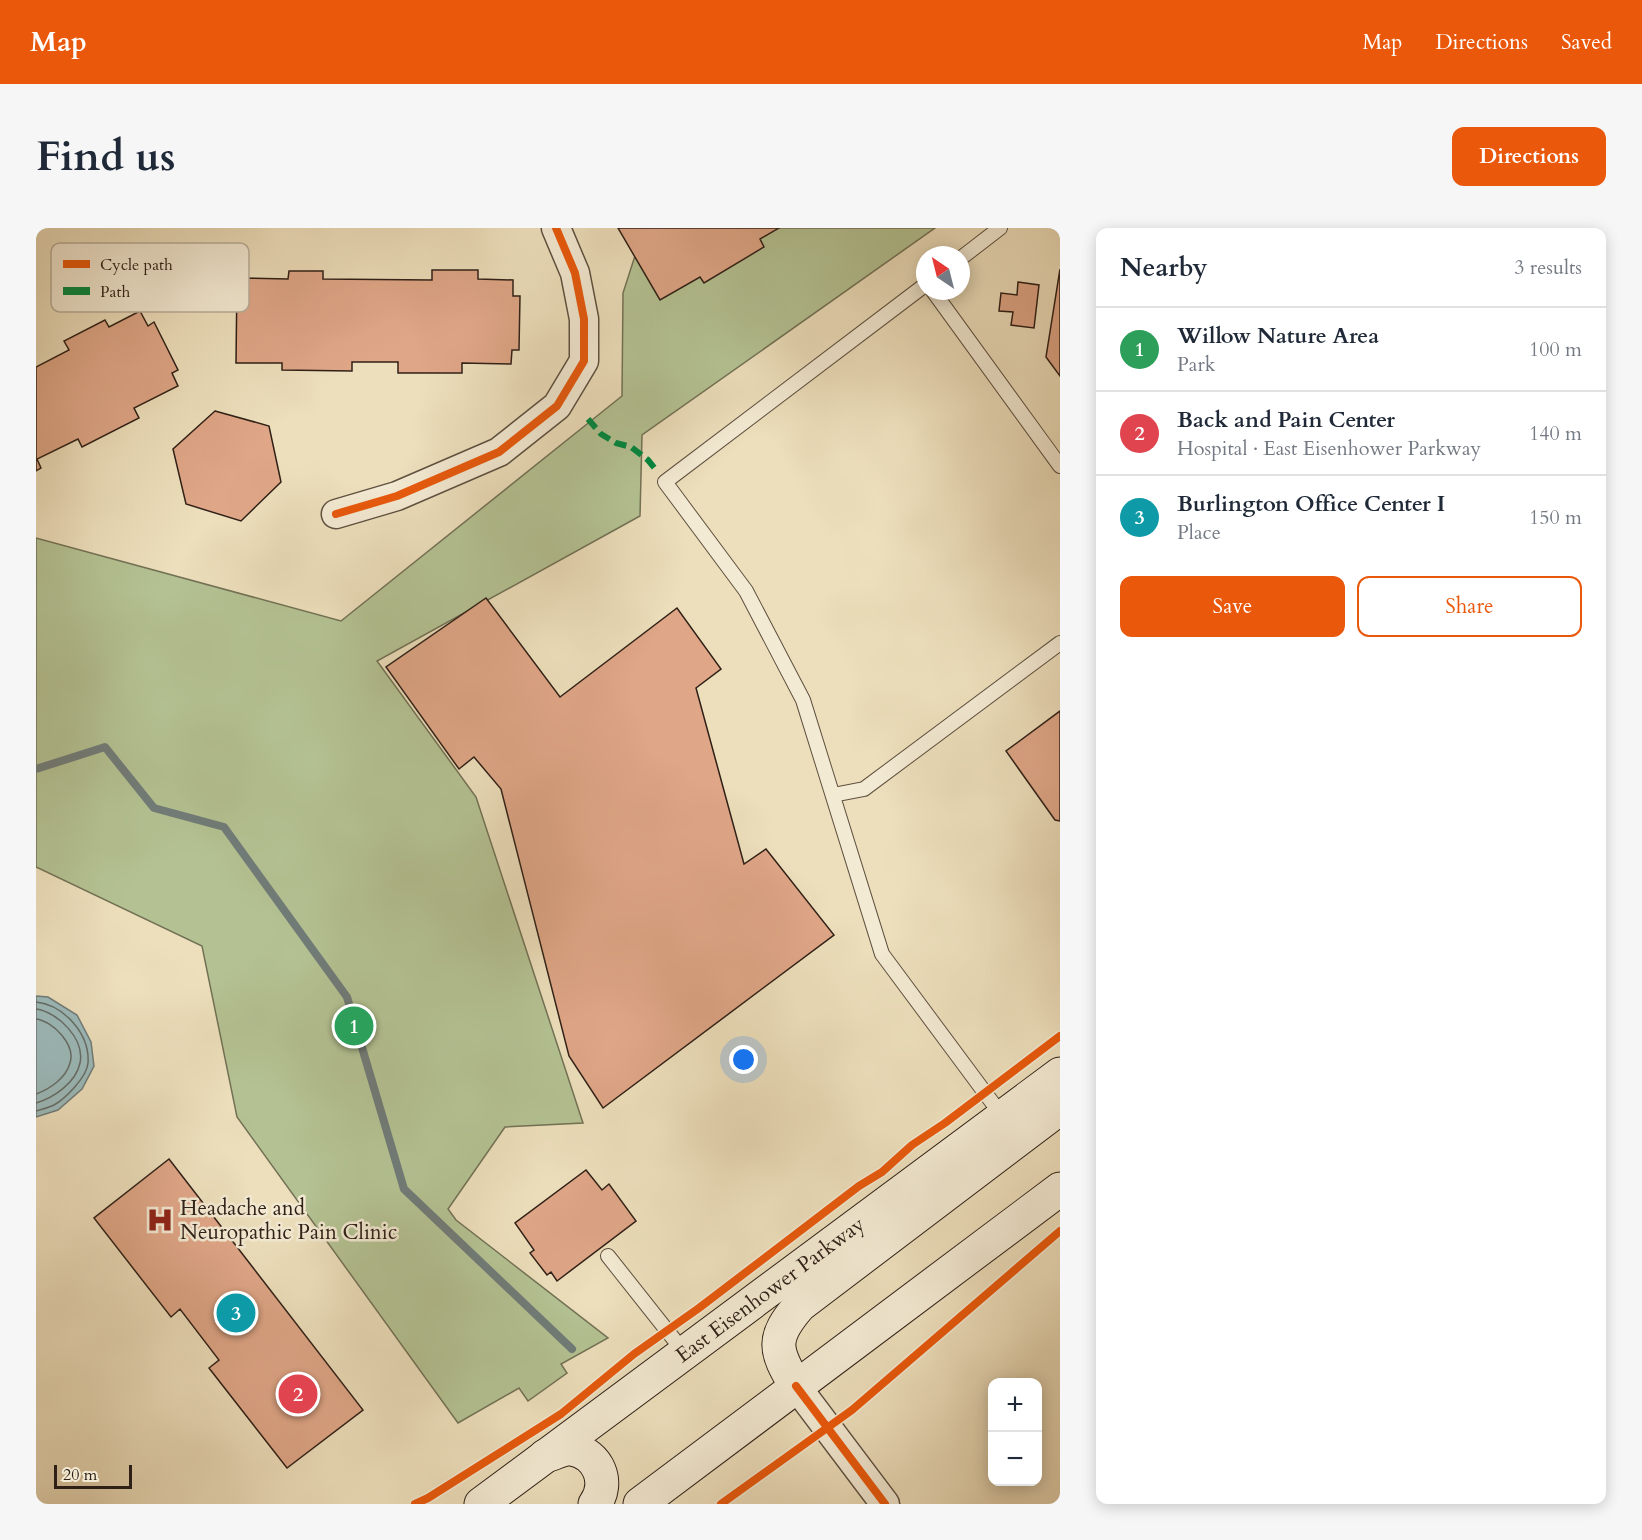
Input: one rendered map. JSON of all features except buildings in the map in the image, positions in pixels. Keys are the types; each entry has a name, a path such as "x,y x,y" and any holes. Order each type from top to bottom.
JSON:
{"main road":[{"name":"East Eisenhower Parkway","path":"480,1504 1060,1074"},
{"path":"796,1386 778,1352 779,1336 787,1320 800,1305 1060,1108"},
{"path":"990,1241 1036,1184 1060,1166"},
{"path":"640,1504 1060,1189"},
{"path":"543,1456 571,1449 588,1456 599,1467 602,1480 599,1498 595,1504"}],"street":[{"path":"336,514 397,496 499,452 557,406 584,361 584,319 575,273 556,228"},
{"path":"796,1386 885,1504"}],"lane":[{"path":"970,251 1000,228"},
{"path":"916,292 665,482 750,599 803,700 882,954 1004,1117"},
{"path":"940,300 1060,466"},
{"path":"833,795 864,789 1060,643"},
{"path":"608,1256 684,1352"}],"green space":[{"path":"644,228 935,228 642,435 640,516 377,661 476,797 583,1123 505,1127 448,1209 456,1220 608,1338 561,1364 567,1373 528,1401 519,1388 458,1423 237,1117 202,946 36,867 36,538 341,621 622,396 623,293"}],"water":[{"path":"36,996 48,997 77,1015 91,1042 94,1066 82,1089 58,1110 36,1117"}],"waterway":[{"path":"36,769 105,747 154,808 224,827 347,997 404,1189 572,1349"}],"marked path":[{"path":"588,419 601,434 616,443 631,447 648,460 657,471"}],"cycle path":[{"path":"336,514 397,496 499,452 557,406 584,361 584,319 575,273 556,228"},
{"path":"415,1504 561,1414 634,1354 699,1308 859,1186 882,1172 912,1145 945,1123 1060,1036"},
{"path":"721,1504 852,1410 1060,1231"},
{"path":"796,1386 885,1504"}],"place":[{"name":"Willow Nature Area","path":"354,1026"},
{"name":"Headache and Neuropathic Pain Clinic","path":"160,1220"},
{"name":"Burlington Office Center I","path":"236,1313"},
{"name":"Back and Pain Center","path":"298,1394"}]}
